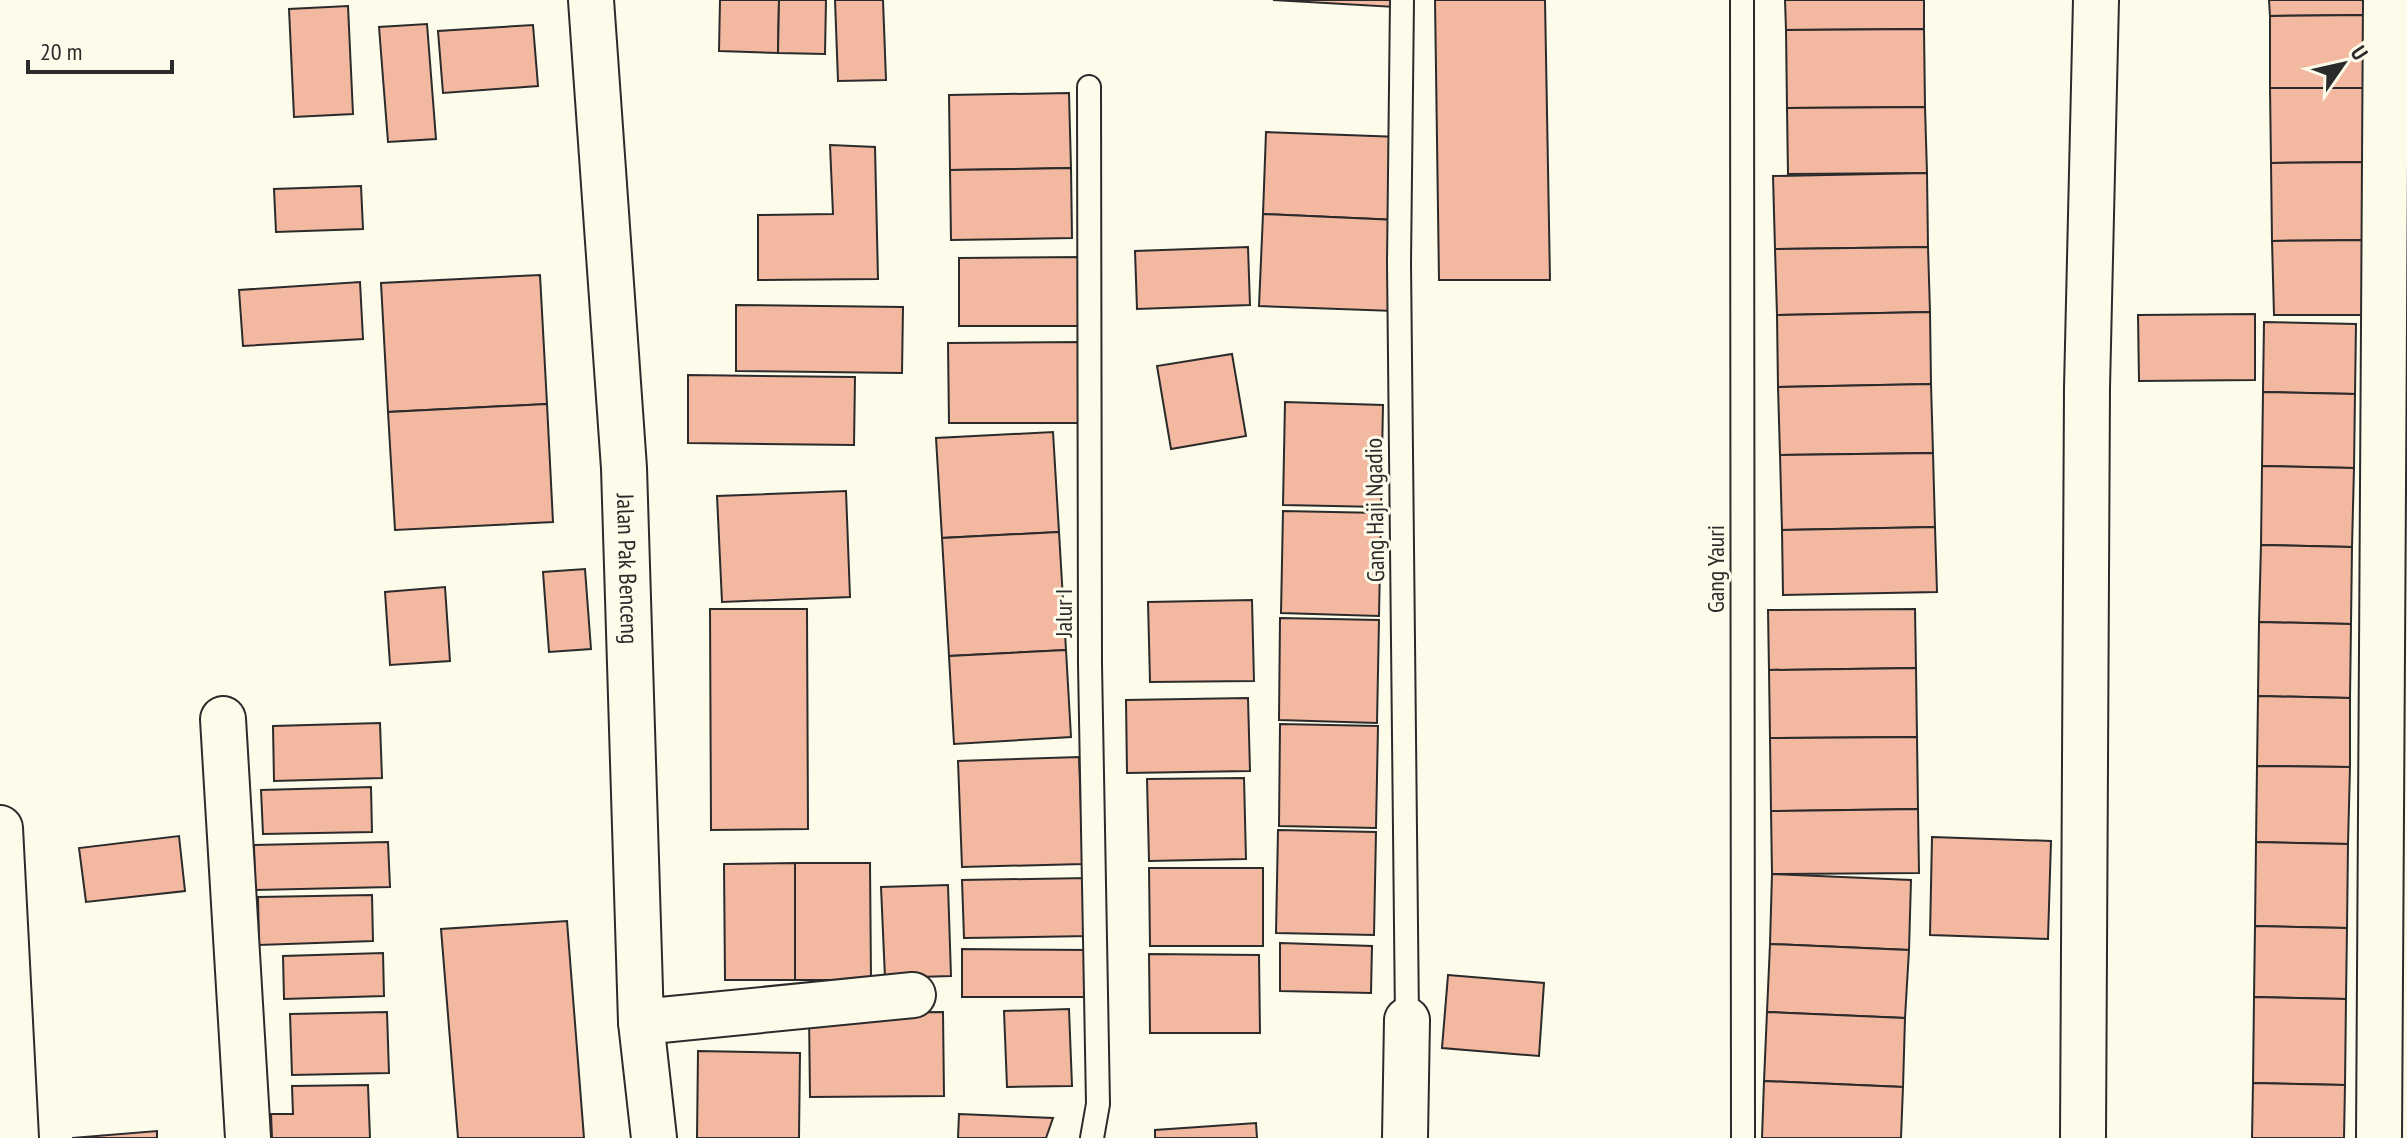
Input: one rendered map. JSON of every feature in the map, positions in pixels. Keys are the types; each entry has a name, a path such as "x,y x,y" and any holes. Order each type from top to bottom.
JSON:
{"street":[{"name":"Jalan Pak Benceng","path":"591,0 624,468 641,1022 654,1138"},
{"path":"2083,1138 2087,388 2096,0"},
{"path":"2379,1138 2386,0"},
{"path":"223,719 248,1138"},
{"path":"0,828 16,1138"},
{"path":"641,1022 913,995"},
{"path":"1405,1138 1407,1020"}],"lane":[{"name":"Gang Haji Ngadio","path":"1402,0 1399,263 1407,1020"},
{"name":"Gang Yauri","path":"1742,0 1743,1138"},
{"name":"Jalur I","path":"1089,87 1090,664 1098,1104 1092,1138"}],"building":[{"path":"720,0 779,0 778,53 719,51"},
{"path":"779,0 826,0 825,54 778,53"},
{"path":"835,0 883,0 886,80 838,81"},
{"path":"1273,0 1395,0 1395,7"},
{"path":"1435,0 1545,0 1550,280 1439,280"},
{"path":"1785,0 1924,0 1924,29 1786,30"},
{"path":"2269,0 2366,0 2366,15 2270,16"},
{"path":"348,6 353,114 294,117 289,9"},
{"path":"2366,15 2367,88 2270,88 2270,16"},
{"path":"427,24 436,139 388,142 379,27"},
{"path":"533,25 538,86 443,93 438,31"},
{"path":"1924,29 1925,107 1787,108 1786,30"},
{"path":"2270,88 2367,88 2368,162 2271,163"},
{"path":"1069,93 1071,168 950,170 949,95"},
{"path":"1925,107 1927,173 1788,174 1787,108"},
{"path":"1266,132 1400,137 1397,220 1263,214"},
{"path":"830,145 875,147 878,279 758,280 758,215 833,214"},
{"path":"2368,162 2370,240 2272,241 2271,163"},
{"path":"1071,168 1072,238 951,240 950,170"},
{"path":"1927,173 1928,247 1775,249 1773,176"},
{"path":"361,186 363,229 276,232 274,189"},
{"path":"1263,214 1397,220 1394,311 1259,306"},
{"path":"2370,240 2371,315 2274,315 2272,241"},
{"path":"1248,247 1250,305 1137,309 1135,251"},
{"path":"1928,247 1930,312 1777,315 1775,249"},
{"path":"1083,257 1083,326 959,326 959,258"},
{"path":"540,275 547,404 388,412 381,283"},
{"path":"360,282 363,339 243,346 239,290"},
{"path":"736,305 903,307 902,373 736,371"},
{"path":"1930,312 1931,384 1778,387 1777,315"},
{"path":"2255,314 2255,380 2139,381 2138,315"},
{"path":"2264,322 2356,324 2355,394 2263,392"},
{"path":"1082,342 1083,423 949,423 948,343"},
{"path":"1232,354 1246,436 1171,449 1157,366"},
{"path":"688,375 855,377 854,445 688,443"},
{"path":"1931,384 1933,453 1780,455 1778,387"},
{"path":"2263,392 2355,394 2354,468 2262,466"},
{"path":"1285,402 1383,405 1381,507 1283,505"},
{"path":"547,404 553,522 395,530 388,412"},
{"path":"1053,432 1059,532 942,538 936,438"},
{"path":"1933,453 1935,527 1782,530 1780,455"},
{"path":"2262,466 2354,468 2352,547 2261,545"},
{"path":"846,491 850,597 722,602 717,496"},
{"path":"1283,511 1381,513 1379,616 1281,613"},
{"path":"1935,527 1937,592 1783,595 1782,530"},
{"path":"1059,532 1066,650 949,656 942,538"},
{"path":"2261,545 2352,547 2351,624 2259,622"},
{"path":"585,569 591,649 549,652 543,572"},
{"path":"445,587 450,661 390,665 385,592"},
{"path":"1252,600 1254,681 1150,682 1148,602"},
{"path":"710,609 807,609 808,829 711,830"},
{"path":"1915,609 1916,668 1769,670 1768,610"},
{"path":"1280,618 1379,620 1377,723 1279,720"},
{"path":"2259,622 2351,624 2350,698 2258,696"},
{"path":"1066,650 1071,737 954,744 949,656"},
{"path":"1916,668 1917,737 1770,738 1769,670"},
{"path":"2258,696 2350,698 2350,767 2257,766"},
{"path":"1248,698 1250,771 1127,773 1126,700"},
{"path":"380,723 382,778 274,781 273,726"},
{"path":"1280,724 1378,726 1376,828 1279,826"},
{"path":"1917,737 1918,809 1771,811 1770,738"},
{"path":"1079,757 1083,864 962,867 958,761"},
{"path":"2257,766 2350,767 2348,844 2256,842"},
{"path":"1244,778 1246,859 1149,861 1147,779"},
{"path":"371,787 372,832 263,834 261,790"},
{"path":"1918,809 1919,873 1772,874 1771,811"},
{"path":"1278,830 1376,832 1374,935 1276,933"},
{"path":"179,836 185,891 86,902 79,848"},
{"path":"1932,837 2051,841 2048,939 1930,935"},
{"path":"388,842 390,887 255,890 254,845"},
{"path":"2256,842 2348,844 2347,928 2255,926"},
{"path":"795,863 870,863 871,980 795,980"},
{"path":"795,863 795,980 725,980 724,864"},
{"path":"1149,868 1263,868 1263,946 1150,946"},
{"path":"1772,874 1911,880 1909,950 1770,944"},
{"path":"1089,878 1090,936 964,938 962,880"},
{"path":"948,885 951,976 885,978 881,887"},
{"path":"372,895 373,941 259,945 258,897"},
{"path":"567,921 584,1138 458,1138 441,929"},
{"path":"2255,926 2347,928 2346,999 2254,997"},
{"path":"1280,943 1372,946 1371,993 1280,991"},
{"path":"1770,944 1909,950 1905,1018 1767,1012"},
{"path":"962,949 1088,950 1088,997 962,997"},
{"path":"383,953 384,996 284,999 283,956"},
{"path":"1149,954 1259,955 1260,1033 1150,1033"},
{"path":"1448,975 1544,983 1539,1056 1442,1048"},
{"path":"2254,997 2346,999 2345,1085 2253,1083"},
{"path":"1069,1009 1072,1086 1007,1087 1004,1011"},
{"path":"387,1012 389,1073 292,1075 290,1014"},
{"path":"943,1012 944,1096 810,1097 809,1013"},
{"path":"1767,1012 1905,1018 1903,1087 1764,1081"},
{"path":"698,1051 800,1053 799,1138 697,1138"},
{"path":"1764,1081 1903,1087 1901,1138 1762,1138"},
{"path":"2253,1083 2345,1085 2344,1138 2252,1138"},
{"path":"368,1085 370,1138 272,1138 271,1114 293,1114 292,1086"},
{"path":"959,1114 1053,1118 1046,1138 958,1138"},
{"path":"1256,1123 1257,1138 1155,1138 1155,1130"},
{"path":"157,1131 157,1138 72,1138"}]}
